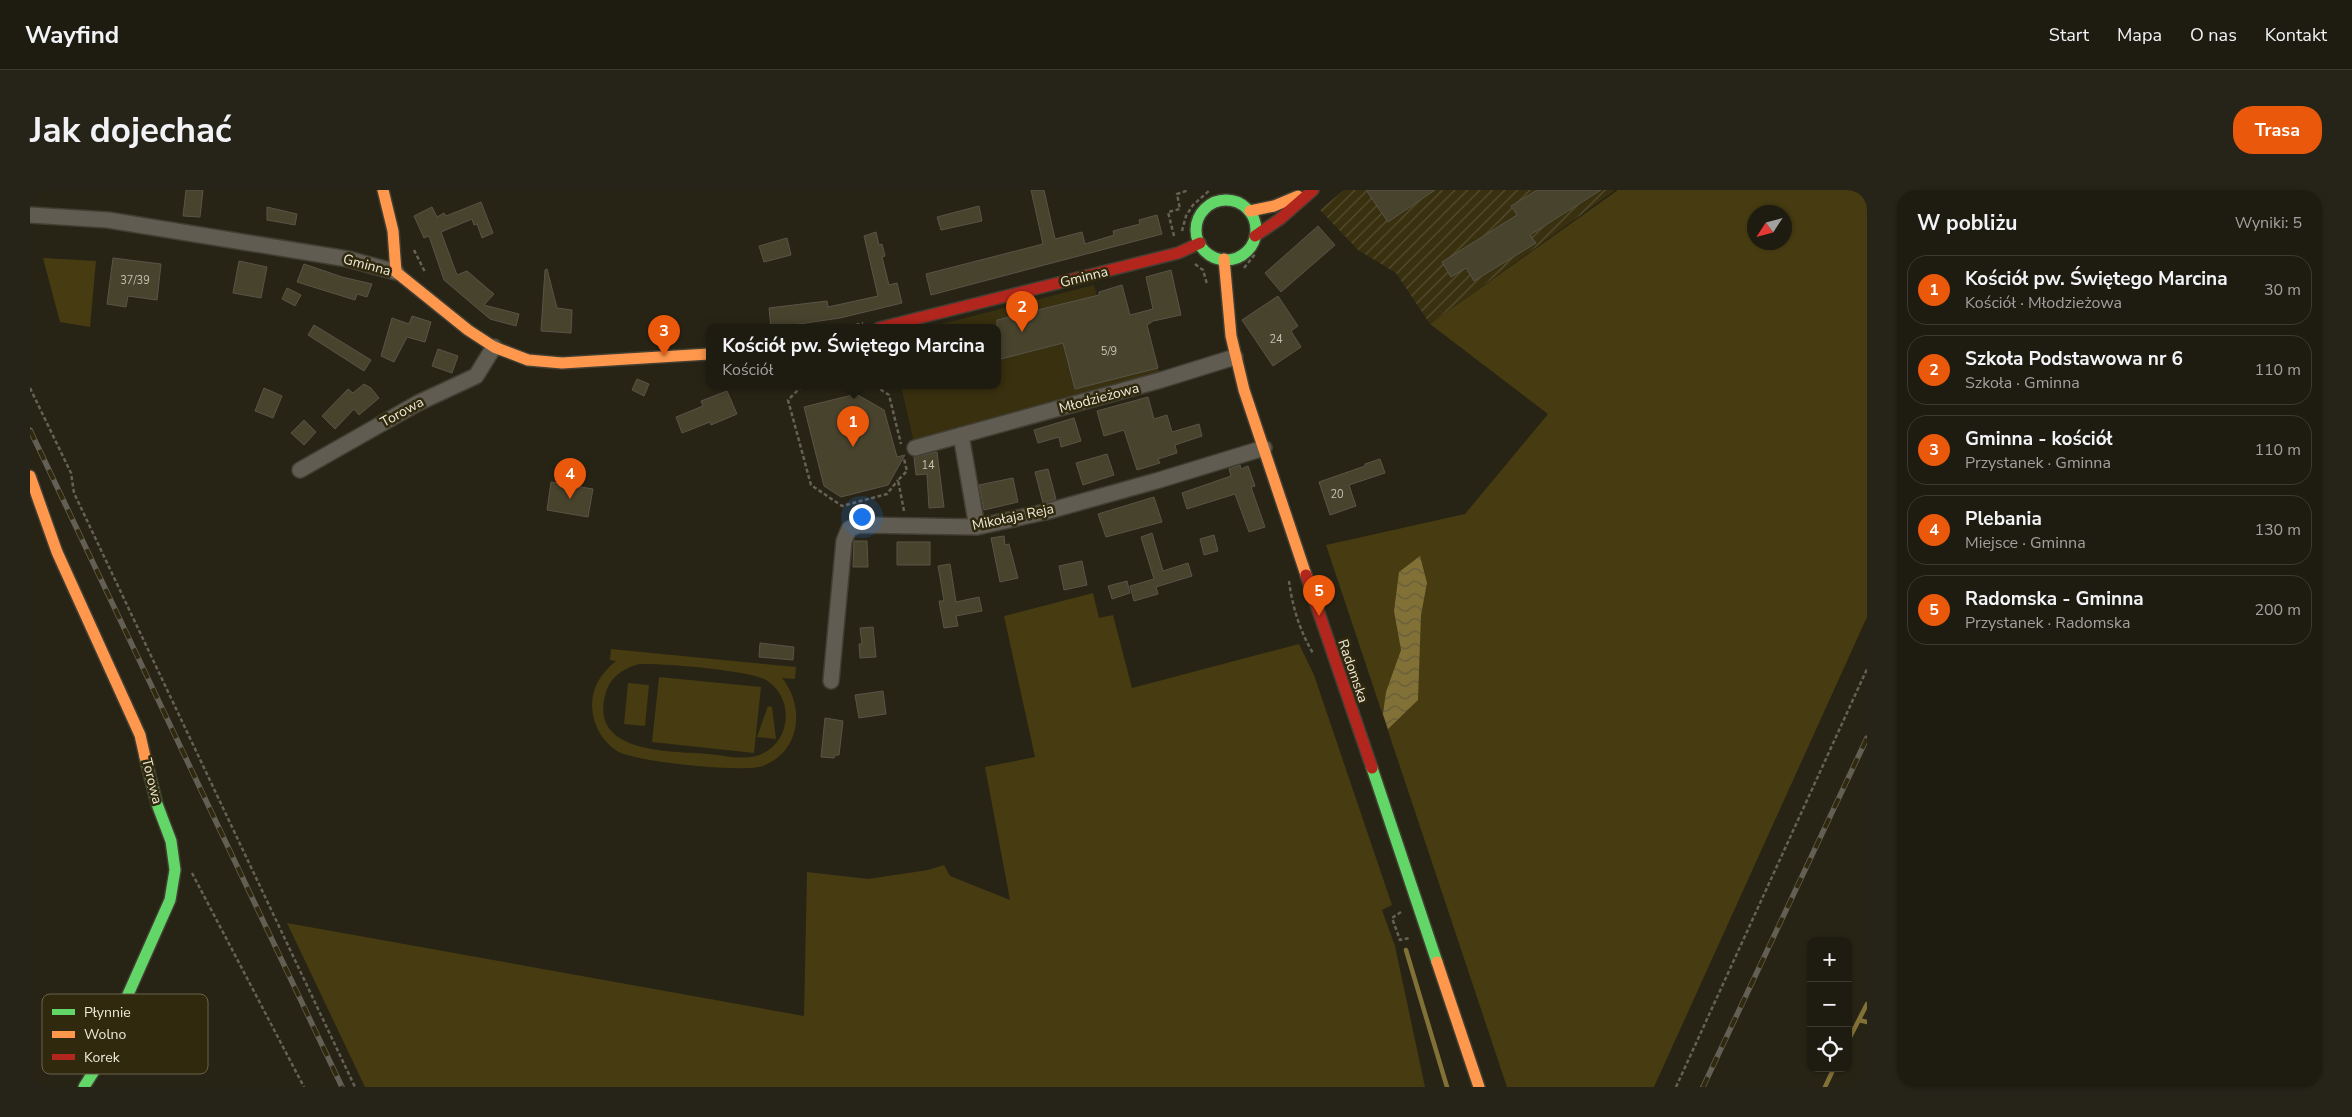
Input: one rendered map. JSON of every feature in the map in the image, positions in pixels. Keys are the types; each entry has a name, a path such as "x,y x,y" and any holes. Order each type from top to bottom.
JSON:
{"street":[{"path":"383,190 393,221 396,244 396,272"},
{"path":"1219,190 1213,203 1200,217 1196,236 1200,243 1214,257 1224,259 1235,258 1243,254 1248,250 1255,236 1280,219 1313,190"},
{"path":"1241,190 1247,208 1254,218 1255,236"},
{"path":"1213,203 1229,200 1247,208 1274,206 1308,190"},
{"name":"Gminna","path":"30,215 108,220 348,258 396,272 468,330 494,347 528,360 562,363 706,354"},
{"name":"Gminna","path":"895,324 1178,253 1200,243"},
{"name":"Radomska","path":"1224,259 1235,357 1479,1087"},
{"name":"Torowa","path":"300,470 418,403 476,376 494,347"},
{"name":"Młodzieżowa","path":"915,448 1161,380 1235,357"},
{"path":"961,435 977,527"},
{"name":"Mikołaja Reja","path":"831,681 844,541 849,529 859,525 977,527 1045,512 1264,448"},
{"name":"Torowa","path":"30,476 57,552 140,735 157,804 170,841 175,870 170,900 128,994"},
{"name":"Torowa","path":"84,1087 92,1074"}],"path":[{"path":"1189,190 1176,194 1180,209 1168,212 1175,243 1193,205 1210,190"},
{"path":"413,246 426,274"},
{"path":"1242,271 1259,250"},
{"path":"30,388 71,473 74,493 355,1087"},
{"path":"799,389 788,400 811,485 842,506 887,494 907,471 889,395 880,389"},
{"path":"898,480 904,514"},
{"path":"1676,1087 1867,669"},
{"path":"188,866 304,1087"}],"shaded area":[{"path":"1344,190 1615,190 1430,324 1396,273 1358,250 1320,210"},
{"path":"1618,190 1867,190 1867,617 1654,1087 1507,1087 1326,545 1465,514 1548,414 1430,324"},
{"path":"43,258 96,261 90,327 60,322"},
{"path":"1094,285 1107,335 1158,368 1160,376 914,443 902,389 1001,389 1001,324 942,324"},
{"path":"1093,593 1099,618 1113,615 1132,688 1299,644 1314,675 1392,905 1382,910 1395,946 1425,1087 365,1087 287,923 804,1016 807,872 868,879 928,870 944,865 950,876 1010,900 985,767 1035,757 1004,616"},
{"path":"611,649 796,667 795,679 782,678 794,701 796,714 792,739 776,759 763,766 752,768 689,765 644,759 617,751 606,742 599,732 594,720 592,706 592,699 598,681 616,661 610,660","holes":["639,664 725,670 757,676 766,680 775,687 785,707 784,729 779,739 762,754 743,758 657,750 638,746 622,739 610,730 604,715 607,690 617,675"]},
{"path":"659,677 761,687 754,753 652,742"},
{"path":"628,683 649,685 645,726 624,724"},
{"path":"768,706 772,707 776,739 757,737"}],"water":[{"path":"1420,556 1427,583 1421,615 1418,700 1388,729 1383,714 1386,692 1401,650 1394,611 1399,572"}],"building":[{"path":"186,190 203,190 200,217 183,216"},
{"path":"1031,190 1044,190 1055,239 1082,232 1085,244 1114,235 1113,231 1140,224 1139,220 1157,215 1162,234 931,295 926,274 1043,244"},
{"path":"1366,190 1435,190 1388,222"},
{"path":"1537,190 1601,190 1530,235 1536,243 1474,281 1466,268 1451,277 1442,262 1517,215 1511,206"},
{"path":"481,202 493,233 482,238 477,224 474,225 472,219 441,232 457,275 467,271 494,294 484,305 519,314 516,326 490,319 444,280 429,236 424,238 414,216 432,207 437,217 444,213 446,216"},
{"path":"979,206 982,221 941,230 937,217"},
{"path":"267,207 297,214 295,225 267,220"},
{"path":"1318,226 1335,245 1281,292 1265,273"},
{"path":"876,232 879,245 882,244 885,256 882,257 889,285 897,283 902,303 840,318 799,324 771,324 769,308 827,301 828,307 878,296 864,236"},
{"path":"787,238 791,255 764,262 759,246"},
{"path":"113,258 161,264 157,300 128,296 126,307 107,304"},
{"path":"239,261 267,267 261,298 233,293"},
{"path":"304,264 342,277 372,284 367,297 357,294 355,300 297,282"},
{"path":"547,269 557,308 572,310 571,333 541,331 545,270"},
{"path":"1171,270 1181,315 1153,321 1147,325 1158,368 1075,389 1063,343 1001,359 1001,324 997,324 997,320 1099,295 1099,292 1122,285 1130,315 1153,309 1146,277"},
{"path":"287,288 301,295 295,306 282,299"},
{"path":"1278,296 1298,326 1291,331 1301,347 1273,366 1242,320"},
{"path":"412,316 431,322 425,342 407,337 394,362 381,356 392,318 409,324"},
{"path":"314,325 371,360 364,371 308,335"},
{"path":"438,349 458,356 452,373 432,366"},
{"path":"637,379 649,384 644,396 632,390"},
{"path":"364,384 371,388 379,398 359,415 354,409 335,429 322,416 348,389 353,393"},
{"path":"264,388 282,396 273,418 255,411"},
{"path":"727,391 737,414 711,425 710,422 682,433 676,417 703,406 701,401"},
{"path":"856,394 884,410 897,457 905,455 888,485 841,497 824,486 804,407"},
{"path":"1148,397 1154,419 1167,415 1172,432 1199,424 1202,436 1175,445 1177,453 1158,459 1160,463 1137,470 1124,430 1104,436 1097,411"},
{"path":"1074,418 1081,441 1061,447 1059,437 1038,443 1034,430"},
{"path":"304,420 316,432 304,445 291,433"},
{"path":"937,452 944,507 929,508 927,474 916,475 914,457"},
{"path":"1107,454 1114,475 1083,485 1076,463"},
{"path":"1380,459 1385,473 1349,485 1356,506 1330,515 1319,482"},
{"path":"1240,465 1241,469 1248,466 1255,486 1251,487 1265,527 1249,532 1235,494 1187,509 1182,493 1231,476 1229,469"},
{"path":"1048,469 1056,499 1043,503 1035,472"},
{"path":"1013,478 1018,502 984,510 979,485"},
{"path":"551,482 593,489 588,517 547,510"},
{"path":"1154,497 1162,522 1106,537 1098,514"},
{"path":"1152,533 1163,571 1188,563 1192,576 1156,587 1158,594 1134,601 1130,586 1154,579 1141,537"},
{"path":"1214,535 1218,551 1204,555 1200,539"},
{"path":"1004,536 1005,545 1009,544 1018,578 1000,582 991,538"},
{"path":"854,541 867,541 868,567 853,567"},
{"path":"897,542 930,542 930,565 897,565"},
{"path":"1082,561 1087,585 1064,590 1059,566"},
{"path":"950,564 956,602 979,597 982,611 956,616 958,626 944,628 939,601 944,601 938,566"},
{"path":"1127,581 1130,593 1112,599 1108,586"},
{"path":"873,627 876,657 860,658 859,644 862,644 860,628"},
{"path":"760,643 794,647 793,660 759,657"},
{"path":"883,691 886,714 859,718 855,695"},
{"path":"825,718 843,721 839,755 835,755 834,758 821,757"}],"waterway":[{"path":"1406,950 1447,1087"},
{"path":"1852,1033 1867,1004"},
{"path":"1859,1020 1867,1022"},
{"path":"1825,1087 1832,1072"}],"railway":[{"path":"30,430 342,1087"},
{"path":"1703,1087 1867,738"}],"traffic: fast":[{"path":"1226,200 1242,205 1247,209 1251,214 1256,230 1251,246 1247,251 1242,255 1226,260 1210,255 1205,251 1201,246 1196,230 1201,214 1205,209 1210,205 1226,200"},
{"path":"128,994 170,900 175,870 171,841 157,804 145,757"},
{"path":"1372,768 1437,962"},
{"path":"84,1087 92,1074"}],"traffic: slow":[{"path":"383,190 393,231 396,272 468,330 494,347 528,360 562,363 706,354"},
{"path":"1250,211 1274,206 1298,196"},
{"path":"1224,259 1231,336 1244,390 1306,575"},
{"path":"30,476 57,552 140,735 145,757"},
{"path":"1437,962 1479,1087"}],"traffic: jam":[{"path":"1255,236 1280,219 1313,190"},
{"path":"895,324 1178,253 1200,243"},
{"path":"1306,575 1372,768"}],"place":[{"name":"Szkoła Podstawowa nr 6","path":"1022,332"},
{"name":"Gminna - kościół","path":"664,356"},
{"name":"Kościół pw. Świętego Marcina","path":"853,447"},
{"name":"Plebania","path":"570,499"},
{"name":"Radomska - Gminna","path":"1319,616"}]}
